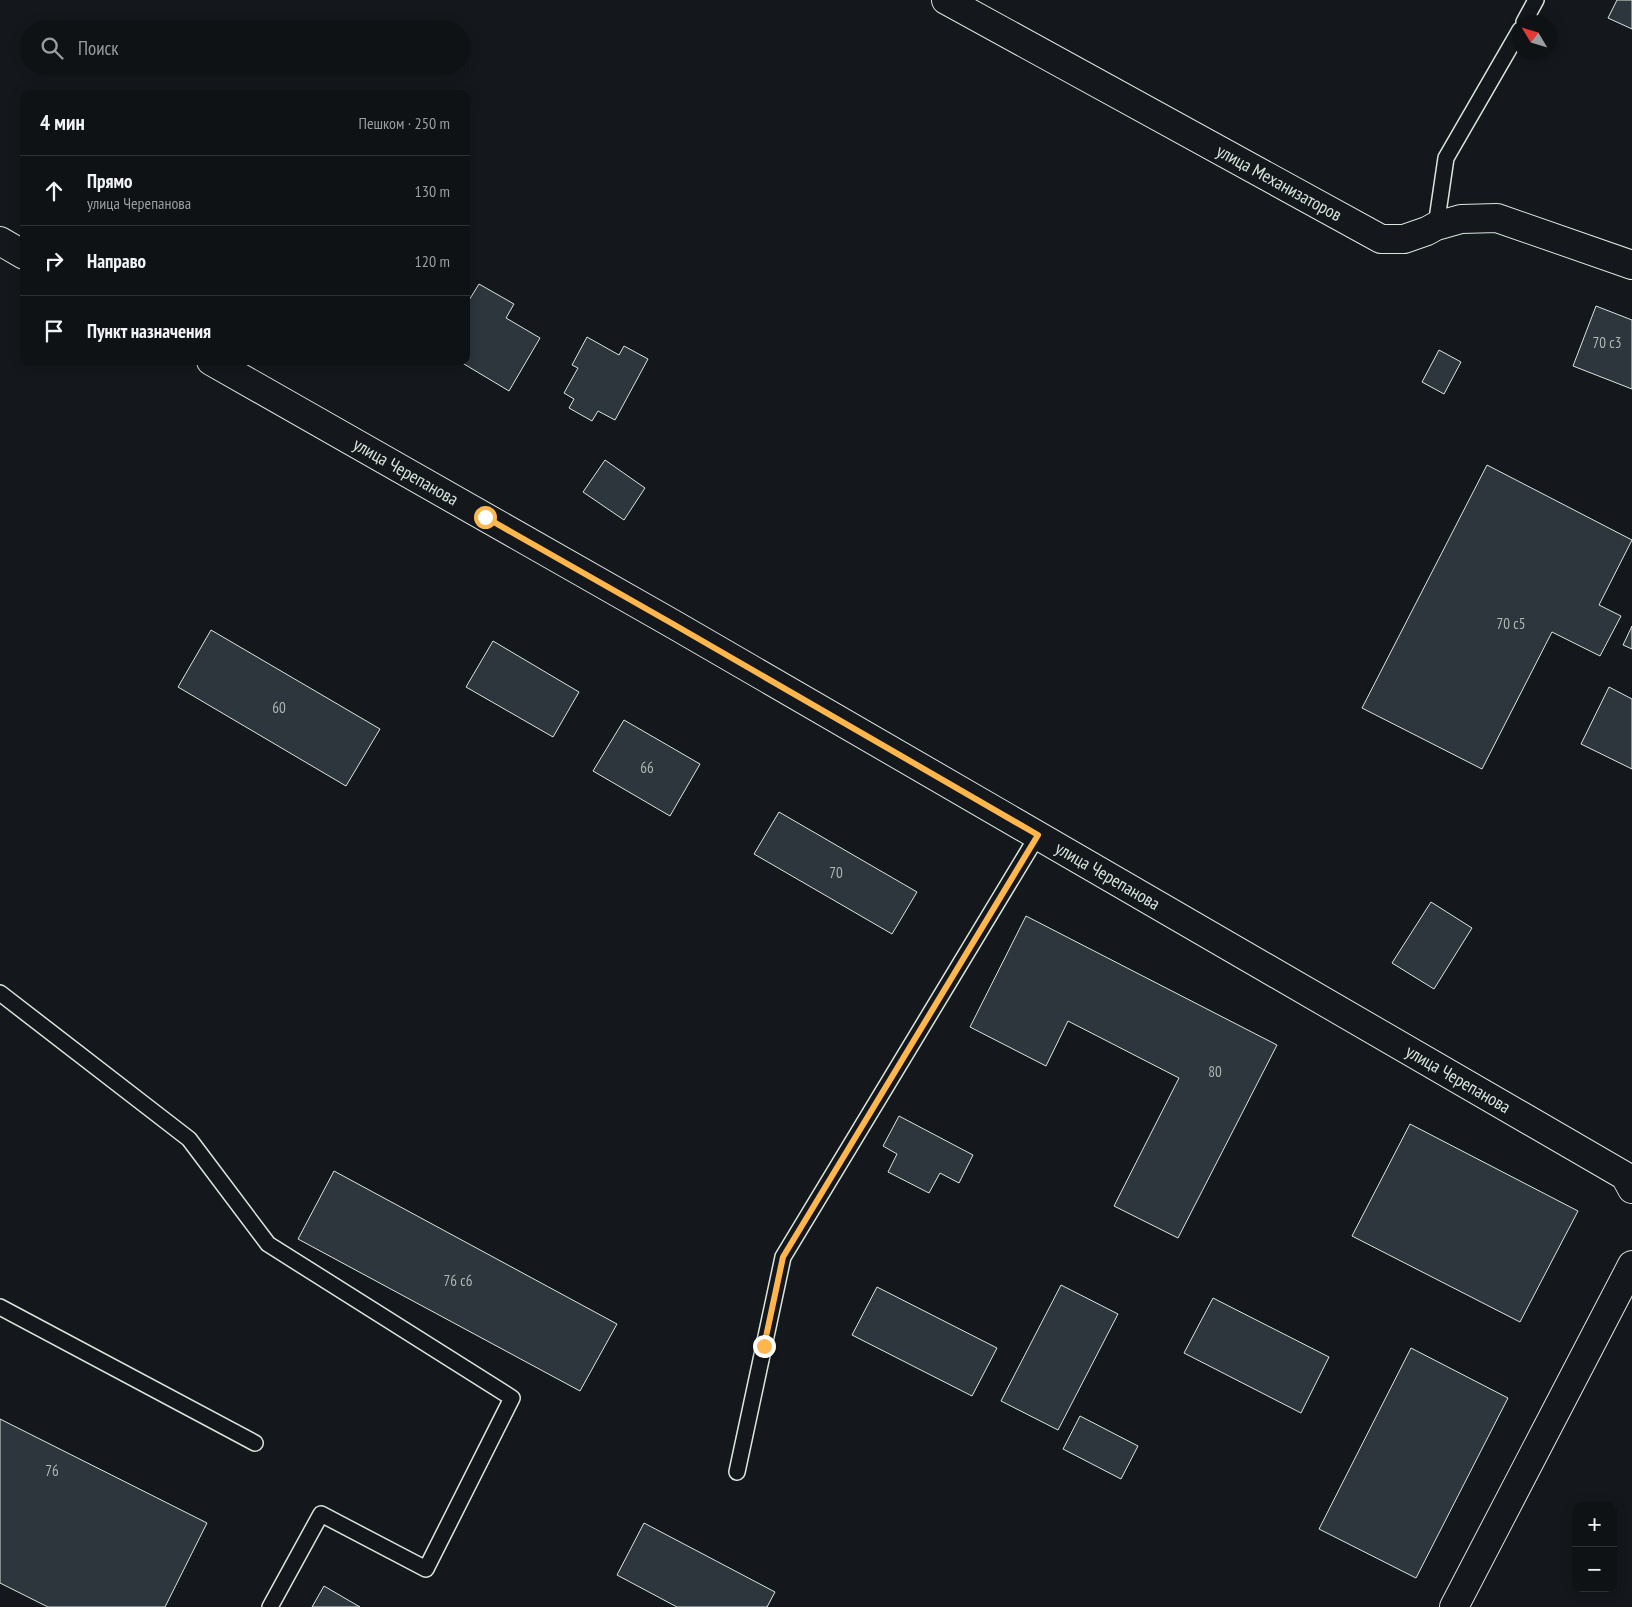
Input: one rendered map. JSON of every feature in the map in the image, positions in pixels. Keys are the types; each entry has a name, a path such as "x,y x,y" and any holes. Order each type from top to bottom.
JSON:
{"street":[{"name":"улица Механизаторов","path":"946,0 1381,238 1404,239 1427,232 1436,226 1461,219 1496,218 1632,265"},
{"path":"0,241 20,253"},
{"name":"улица Черепанова","path":"218,365 673,624 1625,1176 1632,1188"},
{"path":"1454,1607 1632,1265"}],"lane":[{"path":"1528,15 1536,0"},
{"path":"1436,226 1446,158 1512,44"},
{"path":"737,1472 783,1257 1038,835"},
{"path":"0,993 189,1139 268,1244 512,1398 426,1569 321,1514 270,1607"},
{"path":"0,1308 255,1443"}],"building":[{"path":"1617,0 1632,0 1632,29 1608,18"},
{"path":"479,284 514,304 506,318 540,338 509,391 466,365 470,365 470,299"},
{"path":"1596,306 1632,320 1632,389 1573,366"},
{"path":"587,337 619,355 624,346 648,359 615,420 598,411 592,421 569,408 574,399 564,393 578,368 572,365"},
{"path":"1439,350 1461,362 1444,394 1422,382"},
{"path":"605,460 645,488 624,520 583,492"},
{"path":"1487,465 1632,540 1599,605 1621,616 1600,656 1552,632 1482,769 1362,708"},
{"path":"1632,626 1632,649 1623,645"},
{"path":"211,630 380,729 346,786 178,687"},
{"path":"493,641 579,692 553,737 466,687"},
{"path":"1609,687 1632,699 1632,769 1581,744"},
{"path":"624,720 700,764 670,816 593,771"},
{"path":"779,812 917,892 892,934 754,854"},
{"path":"1431,902 1472,928 1434,989 1392,963"},
{"path":"1026,916 1277,1045 1178,1238 1114,1206 1179,1078 1068,1021 1046,1066 970,1027"},
{"path":"899,1116 973,1155 959,1183 940,1173 929,1193 888,1172 897,1154 883,1146"},
{"path":"1410,1124 1578,1211 1520,1322 1352,1236"},
{"path":"334,1171 617,1324 580,1391 298,1239"},
{"path":"1061,1285 1118,1314 1058,1430 1001,1401"},
{"path":"877,1287 997,1348 972,1396 852,1335"},
{"path":"1213,1298 1329,1357 1301,1413 1184,1353"},
{"path":"1411,1348 1508,1398 1416,1578 1319,1529"},
{"path":"1080,1416 1138,1446 1121,1479 1063,1449"},
{"path":"0,1419 207,1523 165,1607 48,1607 0,1583"},
{"path":"644,1523 775,1592 767,1607 677,1607 617,1575"},
{"path":"324,1586 360,1607 312,1607"}],"route":[{"path":"485,517 1038,835 783,1257 764,1346"}]}
